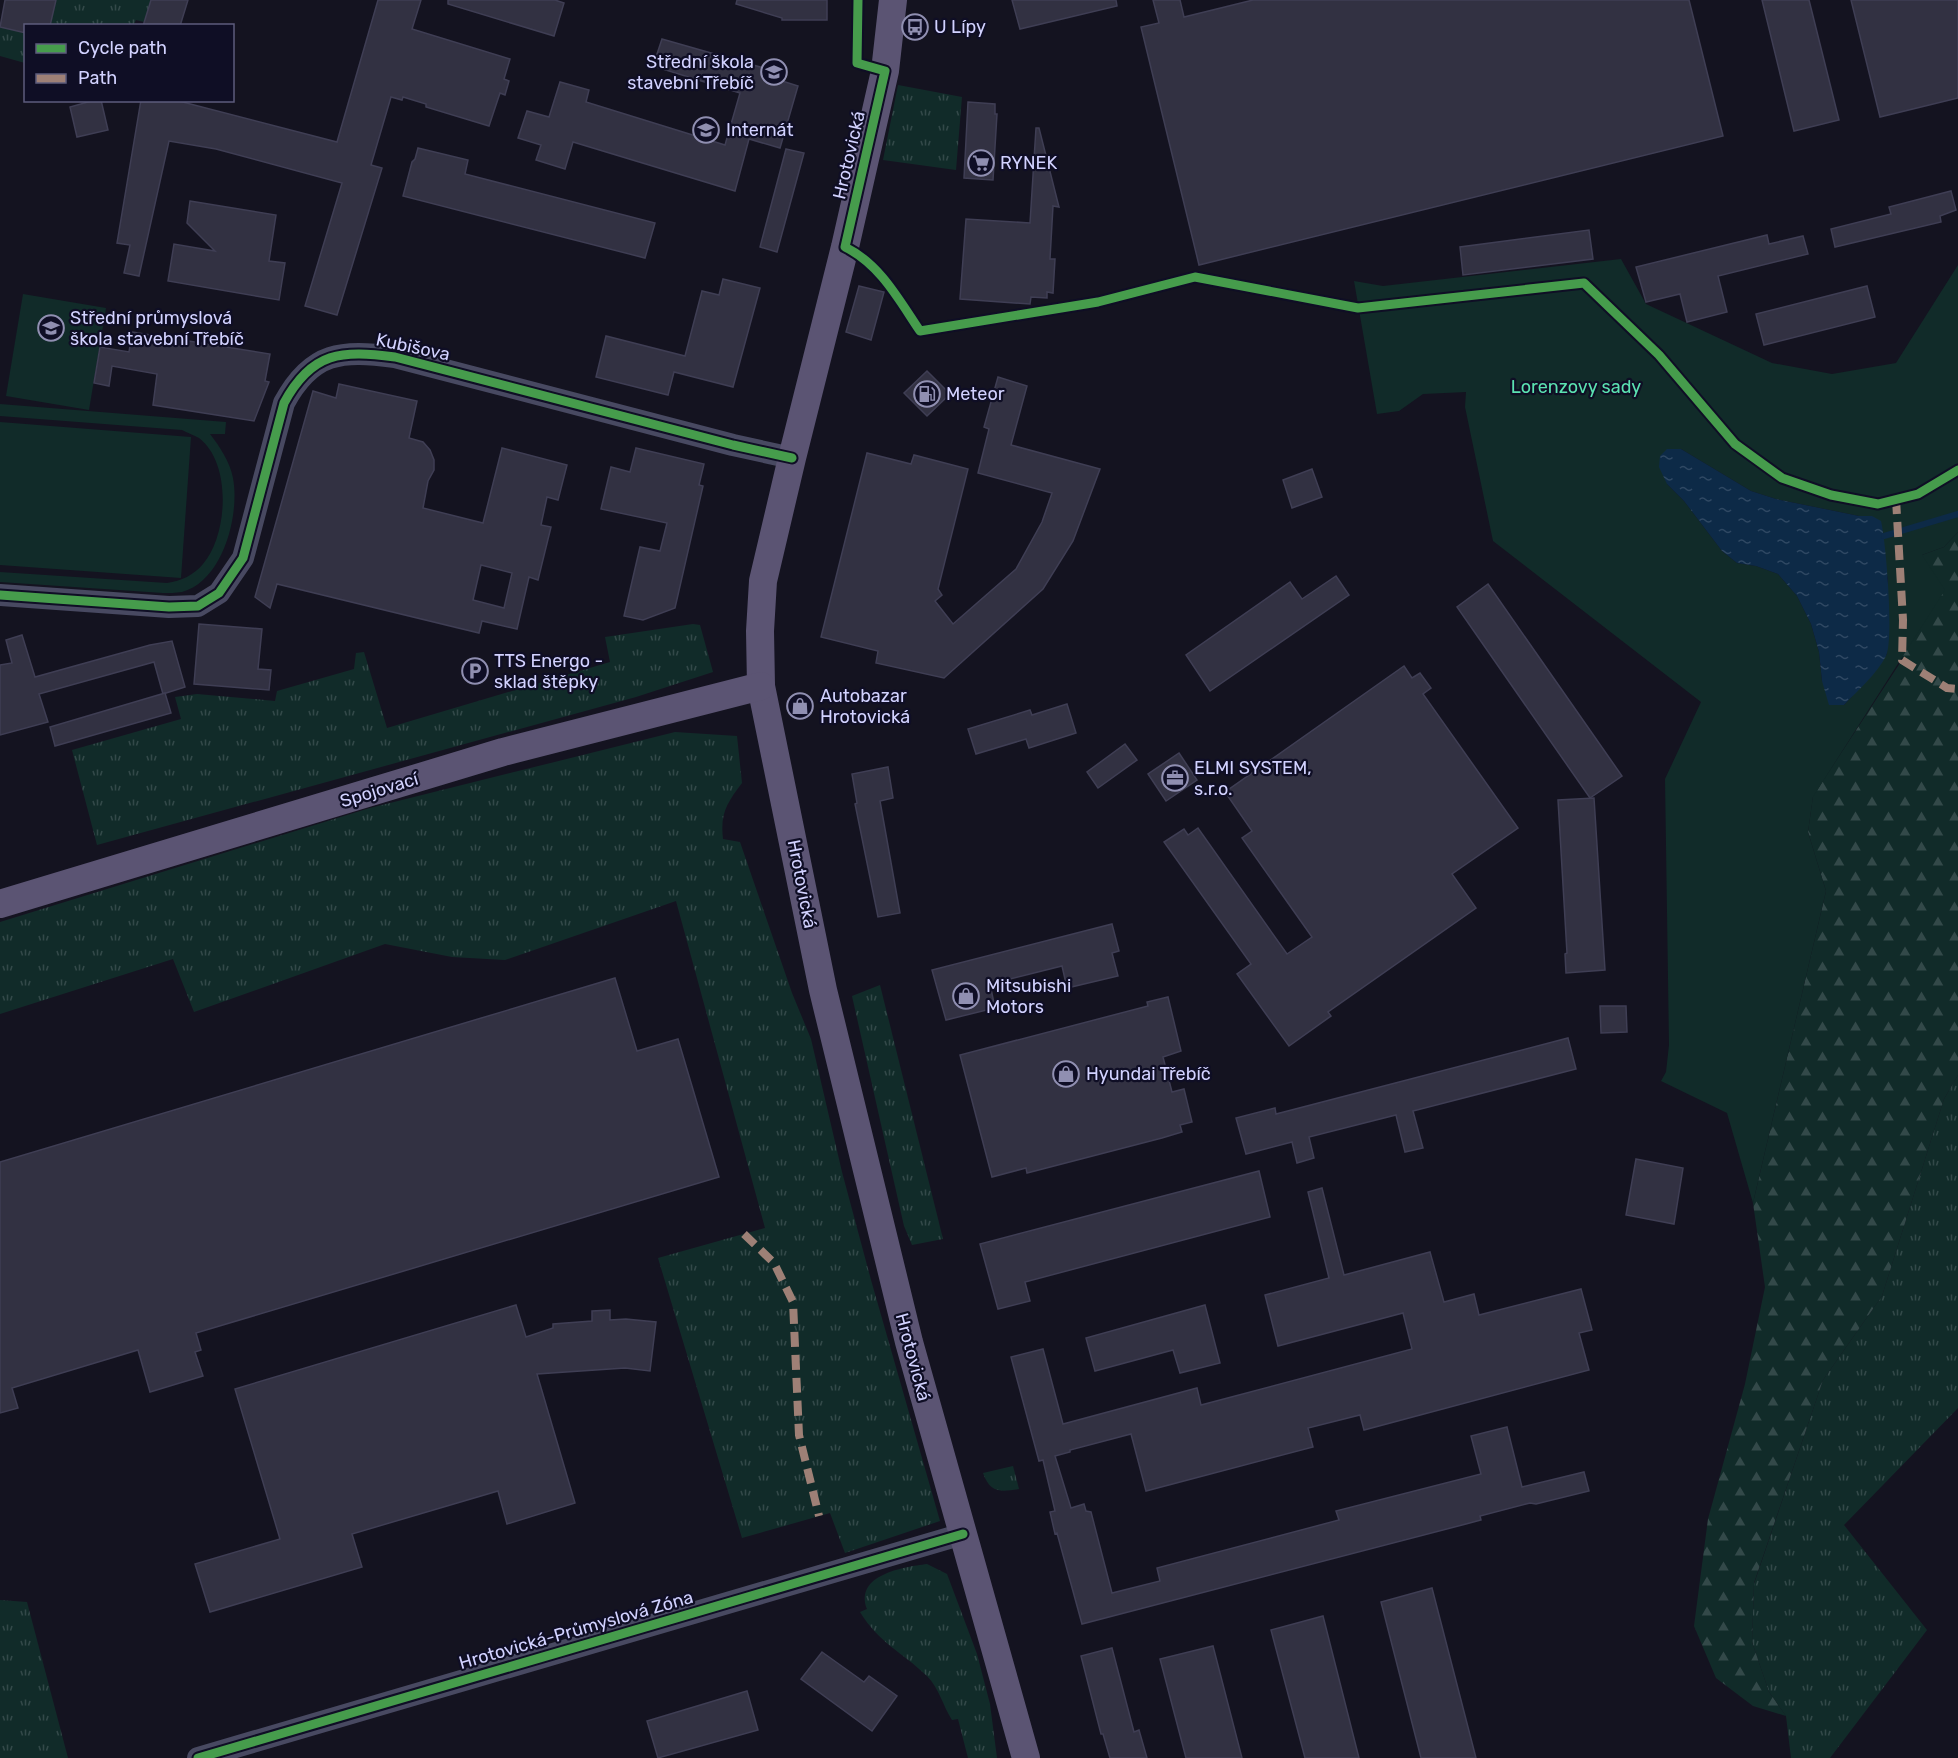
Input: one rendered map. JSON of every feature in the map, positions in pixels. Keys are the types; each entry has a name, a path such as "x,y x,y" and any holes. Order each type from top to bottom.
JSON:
{"main road":[{"name":"Hrotovická","path":"893,0 885,71 845,247 763,581 760,631 761,686 823,990 909,1342 1026,1758"},
{"name":"Spojovací","path":"0,904 502,752 761,686"}],"street":[{"name":"Kubišova","path":"0,595 170,607 198,606 219,593 243,558 284,403 295,383 323,360 346,353 360,352 395,357 792,458"},
{"name":"Hrotovická-Průmyslová Zóna","path":"198,1758 963,1534"}],"green space":[{"path":"56,0 151,0 144,22 136,20 134,24 50,24"},
{"path":"0,27 24,33 24,63 0,56"},
{"path":"898,85 962,97 956,170 883,160"},
{"name":"Lorenzovy sady","path":"1621,259 1646,304 1772,363 1832,374 1896,363 1958,265 1958,532 1944,547 1922,555 1945,590 1813,797 1808,832 1826,891 1753,1203 1727,1113 1661,1081 1666,1072 1669,1045 1665,779 1701,702 1493,541 1465,407 1466,392 1423,394 1399,411 1377,414 1354,281 1383,286","holes":["1667,449 1681,449 1751,491 1776,499 1859,516 1872,516 1888,579 1887,654 1844,705 1822,681 1819,652 1811,624 1797,596 1778,574 1756,566 1737,563 1722,551 1684,501 1667,484"]},
{"path":"23,294 106,308 89,410 6,396"},
{"path":"0,404 226,422 225,434 210,434 232,472 234,510 226,545 208,575 196,585 182,592 172,593 0,582 0,572 167,583 182,579 199,568 211,551 218,536 223,500 217,464 210,449 199,438 182,430 0,416"},
{"path":"0,422 191,437 181,578 0,565"},
{"path":"1958,532 1958,1075 1944,1099 1882,1296 1823,1380 1754,1583 1752,1642 1769,1692 1786,1716 1753,1706 1716,1678 1694,1626 1708,1519 1745,1384 1765,1287 1753,1203 1826,891 1808,832 1813,796 1902,660 1922,555 1944,547"},
{"path":"693,624 700,625 713,672 636,697 97,845 72,750 181,719 175,697 197,694 275,701 277,691 354,669 356,653 364,652 387,728 610,662 605,637"},
{"path":"675,732 737,736 742,783 726,809 723,839 740,842 792,993 811,1039 842,1172 940,1521 845,1553 830,1513 742,1538 658,1258 765,1228 676,901 505,960 452,957 385,944 194,1012 173,959 0,1014 0,922 370,808"},
{"path":"880,985 943,1239 912,1245 904,1226 852,996"},
{"path":"1958,1075 1958,1408 1844,1525 1927,1630 1830,1758 1791,1758 1786,1716 1769,1692 1752,1642 1754,1584 1823,1380 1882,1296 1944,1099"},
{"path":"1013,1466 1019,1489 996,1490 992,1488 983,1473"},
{"path":"927,1564 947,1574 977,1654 990,1704 997,1758 968,1758 958,1719 952,1720 931,1681 883,1640 860,1612 867,1609 865,1597 874,1581 894,1571"},
{"path":"0,1600 27,1602 68,1758 0,1758"}],"water":[{"path":"1667,449 1681,449 1751,491 1776,499 1859,516 1872,516 1881,521 1888,590 1889,631 1886,656 1877,670 1844,705 1829,705 1811,624 1797,596 1778,574 1756,566 1737,563 1722,551 1684,501 1667,484 1659,467 1660,456"}],"building":[{"path":"5,0 56,0 50,24 24,24 24,33 0,27"},
{"path":"151,0 188,0 181,24 144,24"},
{"path":"378,0 421,0 412,29 510,59 504,79 509,81 505,95 500,93 489,126 426,107 426,104 403,97 402,100 391,97 371,165 382,168 337,315 305,306 342,183 216,149 169,141 139,276 124,273 130,245 117,243 141,102 183,102 337,142"},
{"path":"448,0 555,0 564,3 554,36 448,4"},
{"path":"737,0 827,0 827,20 782,20 782,18 736,4"},
{"path":"1012,0 1116,0 1117,6 1020,29"},
{"path":"1153,0 1180,0 1184,17 1253,0 1689,0 1723,136 1199,265 1141,27 1159,23"},
{"path":"1762,0 1809,0 1839,120 1794,131"},
{"path":"1851,0 1958,0 1958,98 1880,117"},
{"path":"662,39 781,73 779,80 798,86 780,148 749,139 735,191 573,142 565,169 536,160 541,145 518,138 527,111 549,117 560,82 589,90 586,102 725,145 740,93 653,66"},
{"path":"88,102 101,102 108,130 77,137 70,107"},
{"path":"968,102 995,104 995,114 997,114 993,180 964,178"},
{"path":"1036,128 1039,128 1059,207 1053,206 1050,259 1055,259 1053,293 1047,292 1047,298 1031,297 1030,304 960,299 966,219 1030,223"},
{"path":"418,148 468,160 465,174 655,223 645,258 403,196"},
{"path":"786,149 804,153 777,252 760,247"},
{"path":"1951,191 1956,210 1940,216 1941,222 1835,247 1831,229 1891,214 1889,207"},
{"path":"190,201 276,215 269,261 285,263 279,300 168,281 174,244 215,251 187,223"},
{"path":"1589,230 1593,259 1463,275 1460,247"},
{"path":"1767,235 1769,244 1803,236 1808,254 1718,276 1727,312 1687,322 1680,294 1646,302 1636,267"},
{"path":"723,279 760,288 733,387 674,372 668,395 596,377 606,336 685,356 702,291 719,295"},
{"path":"859,286 884,292 871,340 846,332"},
{"path":"1867,286 1875,317 1764,345 1756,314"},
{"path":"132,332 270,354 265,381 269,382 254,421 153,405 157,374 112,366 109,386 94,383 100,347 129,352"},
{"name":"Meteor","path":"927,371 950,394 927,416 904,393"},
{"path":"998,377 1027,386 1011,445 1100,469 1073,541 1043,589 944,678 876,663 878,651 821,637 867,453 911,464 914,455 968,469 938,589 942,595 935,601 953,624 1016,569 1042,522 1052,493 978,473 989,429 984,427"},
{"path":"339,384 417,401 409,438 423,442 430,450 434,460 434,470 428,481 423,508 483,523 502,448 567,465 558,500 547,497 541,525 551,527 538,580 529,577 517,629 482,621 479,633 277,584 270,608 255,597 313,391 336,398","holes":["481,565 512,573 504,608 473,600"]},
{"path":"636,448 704,464 699,485 703,486 675,608 643,620 624,616 640,547 660,551 667,523 601,509 611,467 630,472"},
{"path":"1312,469 1322,497 1292,508 1283,480"},
{"path":"1336,576 1349,595 1210,691 1186,655 1290,582 1302,599"},
{"path":"1488,584 1622,776 1590,798 1457,607"},
{"path":"199,624 262,629 258,669 271,670 269,690 194,684"},
{"path":"22,635 35,677 172,641 185,687 163,694 154,662 39,694 48,722 0,735 0,665 12,663 6,640"},
{"path":"1404,666 1412,678 1420,673 1431,688 1423,694 1518,828 1452,874 1476,908 1328,1012 1331,1016 1289,1046 1237,974 1251,964 1164,842 1184,829 1188,835 1198,828 1287,954 1312,937 1242,838 1252,831 1225,792"},
{"path":"165,693 171,713 55,746 50,727"},
{"path":"1067,704 1076,733 1029,748 1026,739 976,754 968,729 1030,710 1032,715"},
{"path":"1125,744 1137,760 1098,788 1087,772"},
{"path":"1179,753 1197,780 1166,801 1148,774"},
{"path":"888,767 893,798 880,801 900,913 878,917 855,804 857,803 852,774"},
{"path":"1594,798 1605,970 1566,973 1565,954 1567,953 1558,800"},
{"path":"1112,924 1119,951 1112,953 1118,976 1067,988 1062,966 990,984 995,1008 946,1020 932,970"},
{"path":"615,978 637,1051 678,1039 719,1177 196,1333 201,1350 195,1352 203,1376 150,1392 138,1350 12,1388 18,1408 0,1413 0,1162"},
{"name":"Hyundai Třebíč","path":"1168,997 1181,1051 1163,1057 1172,1092 1184,1089 1192,1122 1180,1125 1182,1132 1162,1138 1027,1173 1026,1168 992,1177 960,1055 1148,1006 1147,1002"},
{"path":"1600,1006 1626,1006 1627,1032 1601,1033"},
{"path":"1568,1038 1576,1069 1413,1111 1423,1148 1405,1152 1396,1115 1309,1137 1314,1158 1297,1163 1292,1142 1246,1154 1236,1118 1275,1108 1276,1114"},
{"path":"1636,1159 1683,1168 1674,1224 1626,1215"},
{"path":"1259,1171 1270,1217 1025,1282 1030,1301 998,1309 980,1244"},
{"path":"1322,1188 1344,1275 1430,1252 1444,1302 1474,1294 1479,1315 1581,1289 1592,1330 1579,1333 1589,1370 1364,1430 1360,1415 1308,1428 1313,1447 1146,1491 1131,1434 1055,1456 1071,1508 1084,1504 1086,1511 1091,1512 1112,1593 1160,1581 1157,1568 1339,1520 1336,1511 1481,1474 1471,1436 1507,1427 1522,1487 1584,1472 1589,1491 1480,1516 1481,1520 1082,1624 1057,1533 1055,1534 1050,1512 1055,1511 1043,1460 1039,1461 1011,1357 1043,1349 1063,1424 1197,1388 1201,1405 1412,1349 1403,1313 1278,1346 1265,1295 1329,1278 1308,1192"},
{"path":"516,1305 526,1337 553,1328 553,1324 592,1321 592,1311 610,1310 610,1320 656,1322 650,1371 625,1368 537,1374 575,1503 507,1524 498,1491 352,1534 362,1567 210,1612 195,1564 280,1539 235,1389"},
{"path":"1205,1305 1220,1363 1180,1373 1173,1350 1095,1371 1086,1338"},
{"path":"1432,1588 1476,1758 1421,1758 1381,1602"},
{"path":"1323,1616 1359,1758 1305,1758 1271,1630"},
{"path":"1213,1646 1242,1758 1186,1758 1160,1659"},
{"path":"1112,1648 1134,1732 1139,1730 1147,1758 1110,1758 1103,1734 1101,1734 1081,1656"},
{"path":"822,1652 864,1682 869,1676 897,1696 872,1731 801,1679"},
{"path":"747,1691 758,1730 658,1758 647,1721"}],"waterway":[{"path":"1884,536 1958,514"}],"marked path":[{"path":"1896,499 1903,620 1902,660 1947,688 1958,689"},
{"path":"744,1234 774,1263 793,1302 799,1435 819,1516"}],"cycle path":[{"path":"858,0 857,63 885,71 845,247 869,263 879,273 920,331 1098,302 1195,277 1358,308 1584,283 1659,355 1735,444 1782,478 1831,495 1878,504 1918,494 1958,470"},
{"path":"0,595 169,607 198,606 219,593 243,558 284,403 295,386 317,364 344,355 395,357 733,445 792,458"},
{"path":"198,1758 963,1534"}],"place":[{"name":"U Lípy","path":"915,27"},
{"name":"Střední škola stavební Třebíč","path":"774,72"},
{"name":"Internát","path":"706,130"},
{"name":"RYNEK","path":"981,163"},
{"name":"Střední průmyslová škola stavební Třebíč","path":"51,328"},
{"name":"Meteor","path":"927,394"},
{"name":"TTS Energo - sklad štěpky","path":"475,671"},
{"name":"Autobazar Hrotovická","path":"800,706"},
{"name":"ELMI SYSTEM, s.r.o.","path":"1175,778"},
{"name":"Mitsubishi Motors","path":"966,996"},
{"name":"Hyundai Třebíč","path":"1066,1074"}]}
